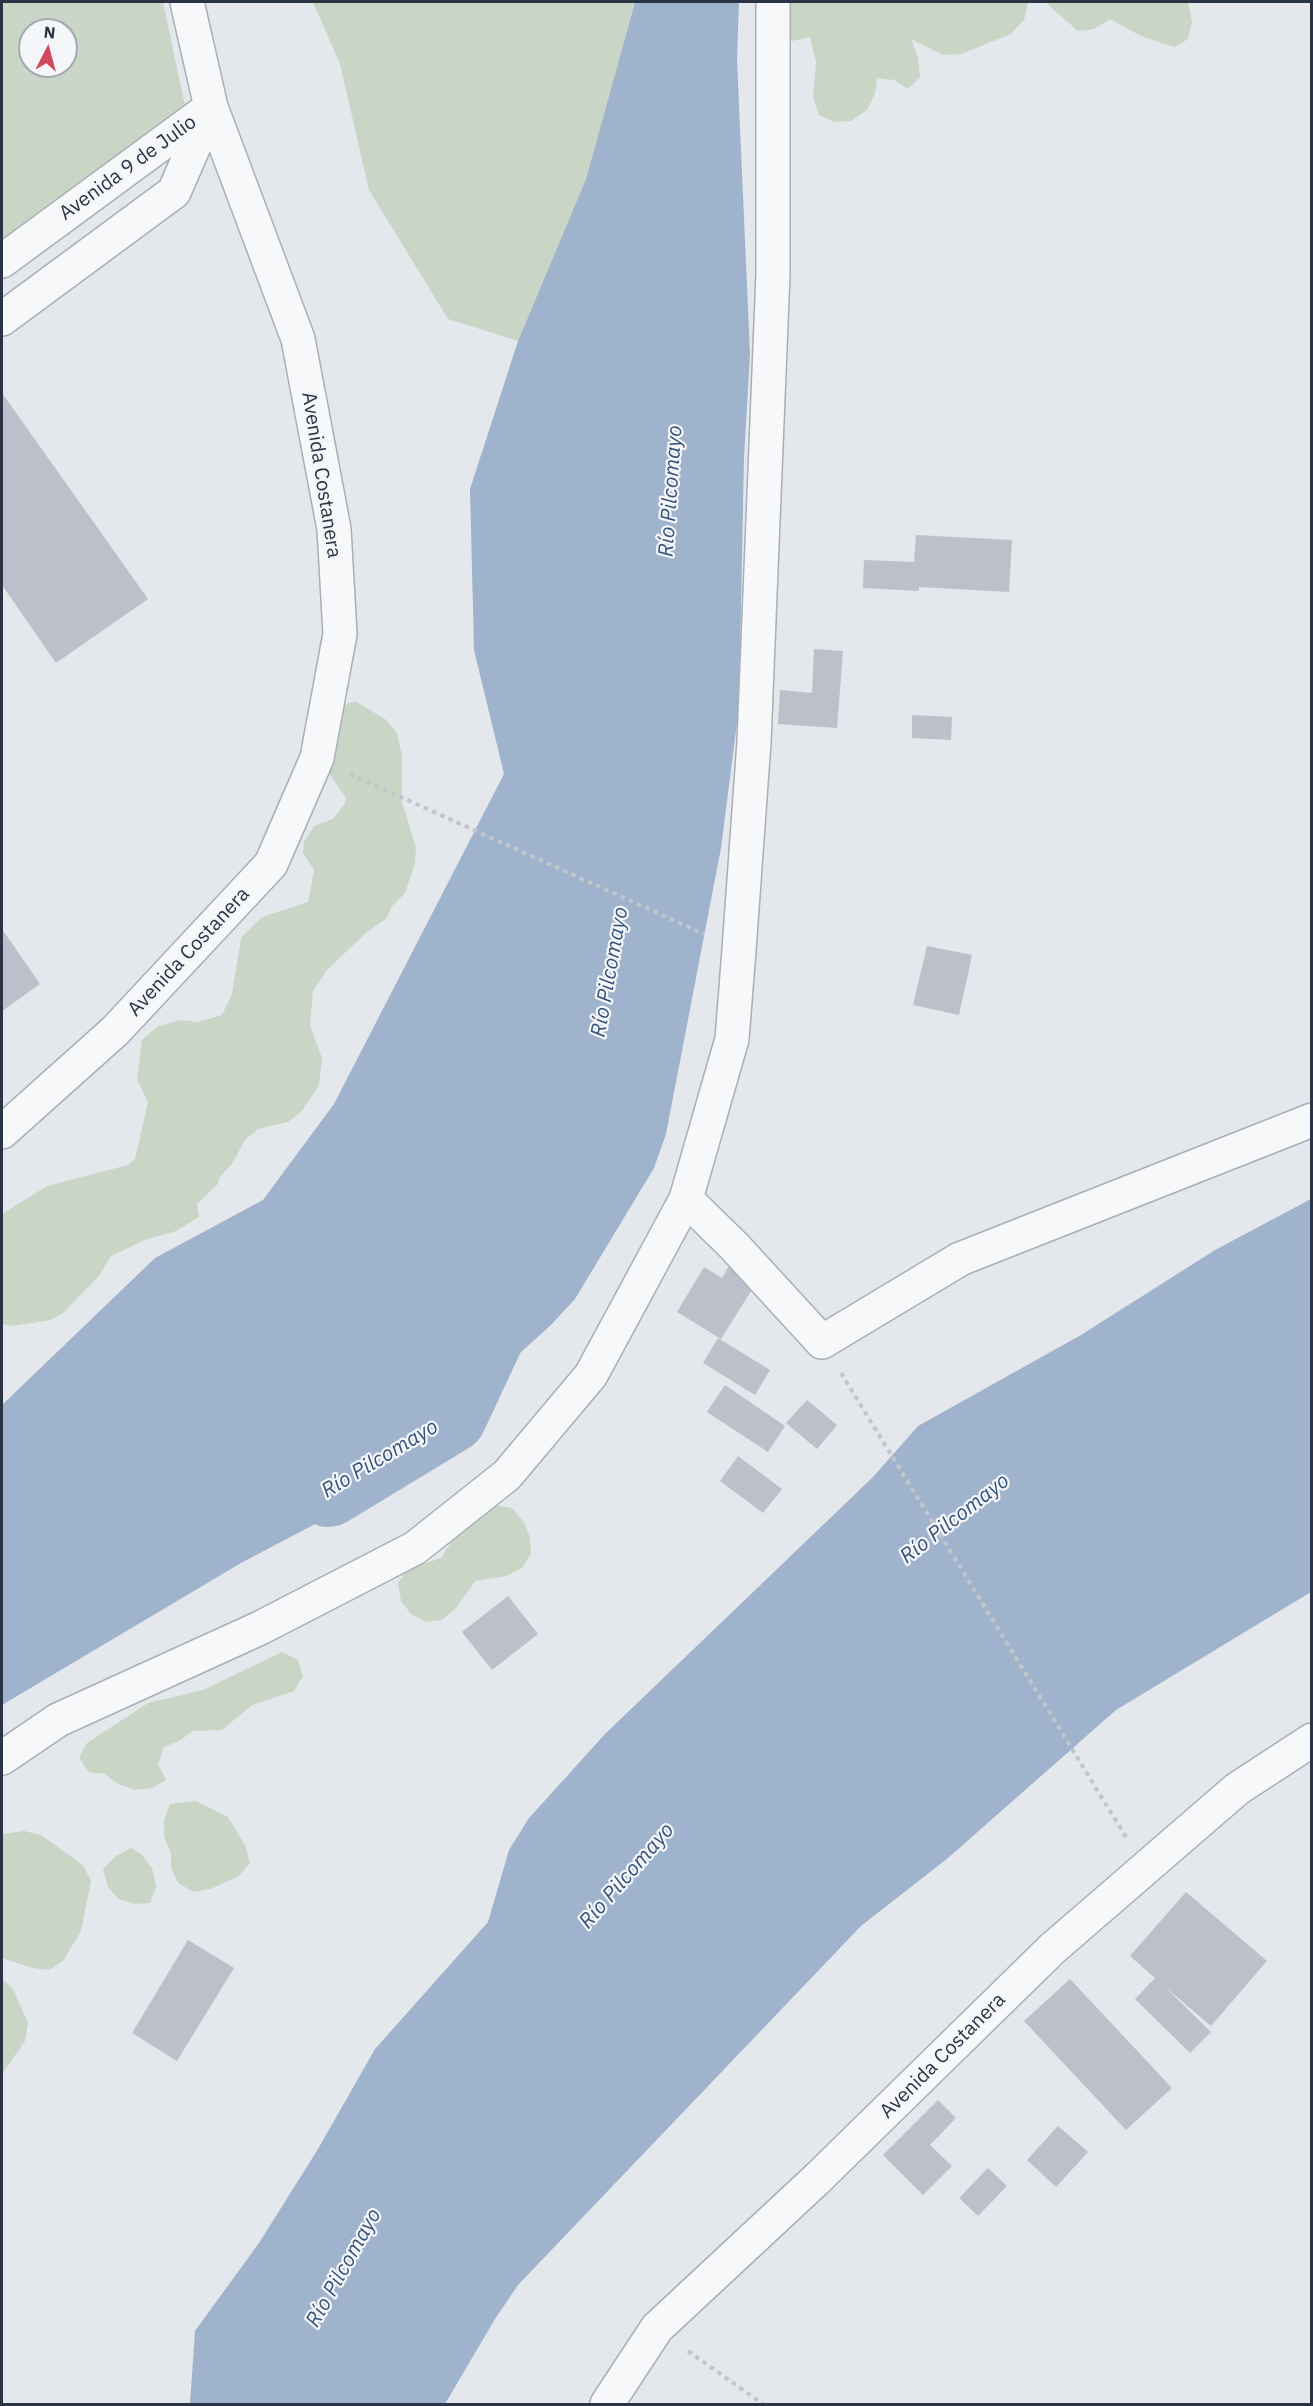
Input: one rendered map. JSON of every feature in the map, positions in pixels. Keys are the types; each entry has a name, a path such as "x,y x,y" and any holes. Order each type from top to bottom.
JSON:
{"street":[{"name":"Avenida Costanera","path":"2,1132 115,1031 271,864 316,758 340,634 334,529 298,339 211,107 188,2"},
{"path":"2,1758 58,1720 261,1628 416,1548 507,1475 591,1375 686,1199 732,1038 739,950 754,742 773,274 774,2"},
{"name":"Avenida 9 de Julio","path":"2,261 211,107"},
{"name":"Avenida 9 de Julio","path":"2,319 174,192 211,107"},
{"path":"686,1199 734,1246 822,1342 960,1259 1311,1120"},
{"name":"Avenida Costanera","path":"607,2404 657,2328 818,2179 1052,1948 1237,1789 1311,1740"}],"path":[{"path":"316,758 739,950"},
{"path":"822,1342 1145,1868"},
{"path":"657,2328 763,2404"}],"green space":[{"path":"2,2 163,2 185,106 2,252"},
{"path":"313,2 635,2 586,179 518,341 448,319 369,190 340,64"},
{"path":"757,2 1028,3 1024,20 1011,34 961,54 943,55 911,39 918,57 920,77 908,89 894,80 877,78 875,94 867,110 851,121 835,122 819,115 813,97 816,62 810,37 792,41 778,34"},
{"path":"1045,2 1188,2 1192,22 1188,39 1174,47 1141,36 1110,19 1094,29 1078,31"},
{"path":"355,701 385,719 397,733 402,756 402,802 416,848 415,864 405,893 392,906 386,919 367,932 327,970 313,991 310,1026 322,1058 319,1085 302,1111 288,1122 258,1129 245,1140 232,1164 220,1177 218,1184 197,1204 199,1217 176,1231 145,1240 111,1256 99,1276 63,1313 51,1320 13,1326 2,1324 2,1214 47,1186 128,1165 135,1159 148,1102 137,1079 142,1040 157,1027 179,1020 198,1022 222,1015 232,994 241,938 262,917 308,902 314,870 303,853 304,842 314,826 333,819 345,803 346,798 330,775 329,762 341,710 347,704"},
{"path":"495,1505 512,1508 523,1521 530,1537 531,1554 522,1568 507,1576 475,1581 456,1608 442,1620 426,1622 411,1614 401,1601 398,1583 408,1569 441,1558 464,1522"},
{"path":"282,1652 298,1660 303,1676 294,1691 252,1705 222,1730 193,1731 179,1741 164,1747 158,1764 166,1780 152,1788 135,1790 118,1784 105,1774 89,1772 79,1758 87,1743 148,1703 203,1690"},
{"path":"196,1801 228,1817 245,1845 250,1863 239,1876 210,1889 194,1892 178,1883 171,1868 171,1853 164,1837 164,1821 170,1804"},
{"path":"24,1831 41,1835 83,1865 91,1881 81,1931 63,1961 49,1970 32,1968 2,1958 2,1834"},
{"path":"131,1848 141,1854 152,1868 156,1887 150,1903 135,1904 119,1899 108,1887 103,1869 116,1856"},
{"path":"2,1979 13,1989 28,2023 25,2041 2,2074"}],"water":[{"path":"635,2 739,2 737,59 750,354 744,458 739,707 721,848 666,1134 654,1168 575,1299 551,1325 450,1416 440,1417 414,1437 336,1513 241,1563 2,1705 2,1405 155,1258 263,1200 334,1104 504,774 474,650 470,489 518,341 586,179"},
{"path":"1311,1199 1311,1592 1116,1710 948,1858 861,1926 518,2285 495,2319 445,2404 190,2404 195,2331 259,2243 318,2149 375,2049 488,1922 509,1850 529,1818 605,1734 873,1477 918,1426 1081,1335 1215,1250"}],"building":[{"path":"2,393 148,599 56,663 2,585"},
{"path":"916,535 1012,540 1009,592 919,587 919,591 863,588 864,560 914,562"},
{"path":"814,649 843,651 837,728 778,724 780,690 812,693"},
{"path":"912,715 952,717 951,740 912,738"},
{"path":"2,929 40,984 2,1011"},
{"path":"927,946 972,955 959,1015 913,1005"},
{"path":"729,1266 756,1283 721,1339 677,1312 704,1267 722,1278"},
{"path":"718,1338 770,1370 755,1395 703,1363"},
{"path":"725,1385 785,1426 768,1452 707,1412"},
{"path":"807,1400 837,1425 817,1449 786,1423"},
{"path":"738,1456 782,1489 763,1513 720,1481"},
{"path":"508,1596 538,1634 492,1670 462,1632"},
{"path":"1186,1892 1267,1961 1211,2026 1164,1986 1211,2032 1190,2053 1135,1999 1155,1978 1130,1956"},
{"path":"188,1940 234,1968 177,2061 132,2033"},
{"path":"1070,1979 1172,2088 1126,2130 1024,2021"},
{"path":"938,2100 956,2118 930,2145 952,2166 923,2195 883,2155"},
{"path":"1058,2126 1088,2152 1056,2187 1027,2160"},
{"path":"988,2168 1007,2186 978,2216 959,2198"}],"waterway":[{"name":"Río Pilcomayo","path":"328,1490 450,1416 493,1324"}]}
